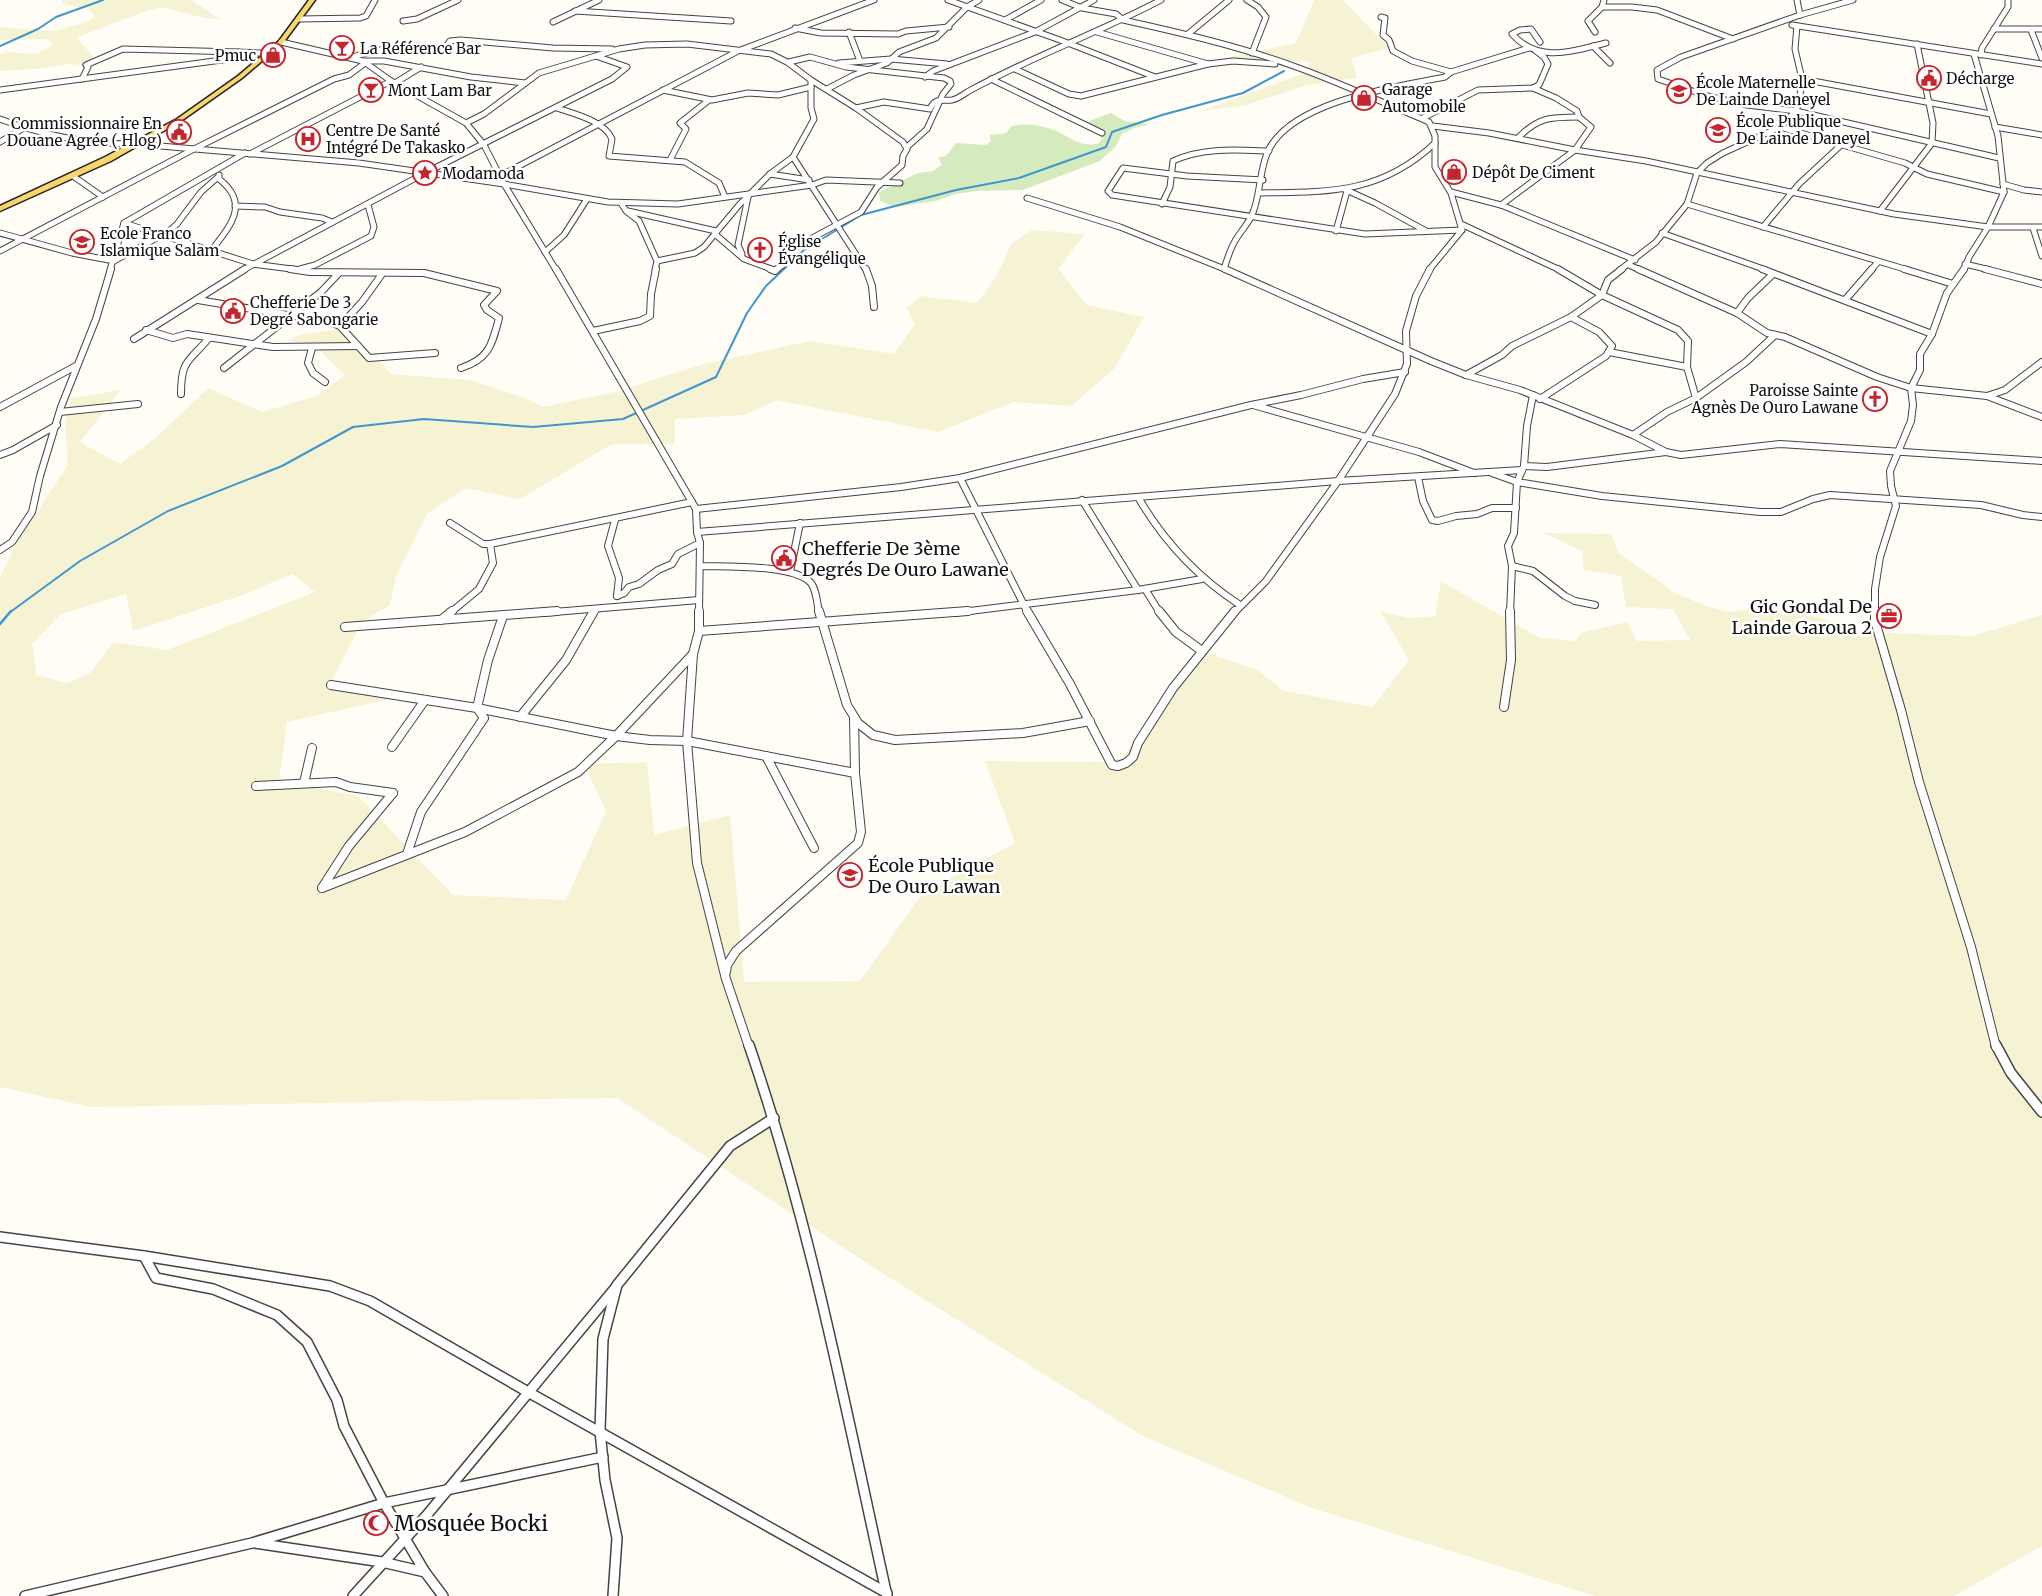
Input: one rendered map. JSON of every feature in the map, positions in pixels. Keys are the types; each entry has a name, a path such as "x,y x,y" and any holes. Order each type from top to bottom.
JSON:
{"main road":[{"path":"0,205 128,144 177,115 226,82 260,53 277,37 305,0"},
{"path":"0,209 73,176 137,144 179,120 240,77 282,42 312,0"}],"street":[{"path":"300,19 360,18 366,16 375,0"},
{"path":"403,21 417,19 458,0"},
{"path":"553,22 588,2 599,0"},
{"path":"137,144 359,163 427,172 487,183 503,180 598,125 738,50 874,0"},
{"path":"948,0 1071,44 1155,77"},
{"path":"828,89 854,75 891,60 899,52 936,38 967,7 979,0"},
{"path":"1005,20 1041,0"},
{"path":"1062,0 1082,8 1116,14 1124,20 1188,34 1252,53 1423,118 1434,126 1489,133 1575,150 1646,161 1880,211 1988,227 2042,227"},
{"path":"925,76 933,71 1035,32 1094,0"},
{"path":"856,108 884,102 906,107 930,108 932,104 941,99 953,100 991,79 1124,20 1160,0"},
{"path":"1188,34 1229,0"},
{"path":"1247,0 1256,4 1266,17 1252,53"},
{"path":"1595,32 1588,21 1602,7 1604,0"},
{"path":"1797,0 1800,15"},
{"path":"1854,0 1800,15 1733,38 1667,64 1657,70 1658,79 1708,96 1746,105 1796,111 1999,158"},
{"path":"1981,55 1982,48 2008,7 2008,0"},
{"path":"1602,7 1632,7 1657,10 1733,38"},
{"path":"575,11 730,21"},
{"path":"1380,17 1385,18 1383,35 1389,40 1393,51 1412,61 1451,72"},
{"path":"1780,23 2042,64"},
{"path":"1466,375 1502,355 1512,346 1571,317 1602,295 1608,280 1656,242 1687,204 1695,182 1696,173 1723,153 1780,127 1796,111 1799,104 1802,79 1796,49 1797,26"},
{"path":"795,28 821,33 898,34 906,31 949,27"},
{"path":"1994,30 2042,29"},
{"path":"1533,88 1538,85 1548,64 1544,57 1512,34 1520,30 1533,30 1540,42"},
{"path":"2030,30 2042,58"},
{"path":"849,32 860,61"},
{"path":"1097,32 1208,64"},
{"path":"352,57 384,48 415,45 445,48 450,41 461,40 553,48 619,49 669,44 703,45 779,56 811,80 856,108 907,147"},
{"path":"282,42 352,57 364,62 393,82 466,123 484,145 545,252 594,331 694,506 700,543 699,631 693,654 687,741 697,863 726,979 774,1118 816,1272 887,1594"},
{"path":"1536,51 1559,52 1606,43"},
{"path":"1880,211 1932,143 1934,132 1930,104 1920,66 1917,44"},
{"path":"1593,46 1610,63"},
{"path":"1224,269 1234,242 1252,215 1273,140 1308,114 1361,94 1446,77 1451,72 1529,48"},
{"path":"466,123 484,114 539,74 619,49"},
{"path":"82,79 88,67 86,65 117,50 260,53"},
{"path":"0,90 229,59 238,52"},
{"path":"1974,54 1998,136 2004,192 1988,227 1978,240 1965,264 1964,270 1947,293 1932,334 1920,354 1920,370 1911,388 1914,396 1914,409 1899,452 1891,467 1893,499 1896,506 1882,545 1875,589 1875,621 1899,700 1919,782 1971,947 1990,1028 1997,1049 2011,1073 2042,1112"},
{"path":"134,339 253,264 368,205 427,172 557,108 612,79 627,67 596,56"},
{"path":"626,211 716,233 744,259 775,271 786,262 791,255 790,252 861,212 882,182 902,165 907,147 927,129 950,84 950,81 944,78 846,67 810,57 789,62"},
{"path":"834,63 891,60 951,64"},
{"path":"0,251 194,149 334,79 349,75 364,62 384,61 525,83"},
{"path":"1015,69 1076,96 1202,68 1215,62 1249,61 1293,67"},
{"path":"0,550 12,542 32,512 40,476 60,412 76,366 96,319 124,223 247,153 421,67"},
{"path":"991,79 1102,133"},
{"path":"1802,79 1991,114"},
{"path":"657,261 695,253 770,174 793,157 814,119 811,80"},
{"path":"663,90 709,100 748,93 778,95 811,87"},
{"path":"1423,118 1478,90 1533,88 1556,98 1577,111 1579,117 1591,127 1575,150 1501,205"},
{"path":"670,160 686,129 686,126 680,123 709,100"},
{"path":"557,108 598,125 612,137 609,156 685,162 693,166 706,179 719,184 725,197"},
{"path":"1518,138 1528,126 1548,117 1579,117"},
{"path":"0,120 22,129 55,136 112,144 128,144"},
{"path":"1434,126 1436,144 1434,162 1437,173 1450,192 1462,227"},
{"path":"1780,127 1840,146 1905,162 1913,168 1936,176 2004,192"},
{"path":"1995,127 2042,135"},
{"path":"0,142 22,129"},
{"path":"1259,193 1345,190 1368,185 1415,162 1436,144"},
{"path":"1763,227 1791,193 1840,146"},
{"path":"1162,204 1170,187 1173,161 1188,154 1269,151"},
{"path":"793,157 864,265 872,286 874,307"},
{"path":"0,233 72,253 114,261 162,236 177,224 201,192 218,178 224,170 224,166"},
{"path":"1263,180 1187,176 1123,168 1108,191 1112,195 1162,204 1252,215 1336,231 1388,234 1427,232 1462,227 1572,276 1602,295 1678,330 1688,341 1688,367 1696,398"},
{"path":"770,174 811,182"},
{"path":"73,176 103,197"},
{"path":"211,251 233,221 236,198 232,188 218,178"},
{"path":"503,180 588,199 621,203 678,204 725,197 750,196 826,180 900,183"},
{"path":"2003,184 2024,190 2042,192"},
{"path":"1336,231 1345,190"},
{"path":"1345,190 1375,203 1427,232"},
{"path":"1450,192 1501,205 1635,260"},
{"path":"744,259 738,246 750,196"},
{"path":"1027,198 1120,227 1224,269 1466,375 1533,395 1633,436 1666,452 1681,455 1780,444 2042,461"},
{"path":"545,252 555,246 570,228 588,199"},
{"path":"594,331 640,321 650,316 651,294 657,261 638,221 626,211 621,203"},
{"path":"1687,204 1953,284"},
{"path":"310,270 371,236 374,227 368,205"},
{"path":"235,206 265,208 322,218 332,222"},
{"path":"124,223 253,264 291,271 310,270 382,274 424,273 497,291 484,305 487,310 499,318 491,347 477,363 461,368"},
{"path":"960,478 1023,605 1090,720 1112,764 1118,766 1126,763 1133,757 1138,743 1160,706 1202,651 1240,606 1266,581 1338,481 1394,394 1407,364 1406,331 1416,296 1429,270 1462,227"},
{"path":"2034,228 2042,256"},
{"path":"1662,233 1932,334"},
{"path":"1845,300 1878,262"},
{"path":"1965,264 2042,284"},
{"path":"1629,265 1737,313 1767,333 1785,337 1876,377 1911,388 1987,396 2042,417"},
{"path":"224,368 321,292 339,273"},
{"path":"340,326 362,302 382,274"},
{"path":"1737,313 1748,298 1773,274"},
{"path":"198,300 330,322 340,326 371,358 435,353"},
{"path":"1540,399 1599,361 1609,352 1612,346 1608,338 1571,317"},
{"path":"146,330 173,338 187,334 253,345 312,348 358,346"},
{"path":"1633,436 1667,412 1696,398 1746,362 1775,336"},
{"path":"181,394 182,373 186,360 201,348 209,338"},
{"path":"312,348 308,363 312,373 325,382"},
{"path":"1609,352 1688,367"},
{"path":"1987,396 2005,390 2042,362"},
{"path":"0,407 76,366"},
{"path":"450,523 483,544 490,544 694,506 902,487 960,478 1251,405 1301,395 1363,379 1405,372"},
{"path":"1504,707 1510,660 1512,566 1508,546 1514,533 1518,482 1523,468 1527,426 1533,395"},
{"path":"60,412 138,404"},
{"path":"1251,405 1446,460 1476,474"},
{"path":"0,455 13,450 57,425"},
{"path":"697,532 1082,500 1338,481 1476,474 1666,452"},
{"path":"1490,472 1518,482 1602,496 1760,512 1781,512 1813,499 1830,495 1981,505 2023,515 2042,517"},
{"path":"1418,477 1423,501 1432,520 1438,521 1456,516 1476,514 1492,508 1516,508"},
{"path":"1138,497 1150,521 1184,562 1213,588 1240,606"},
{"path":"1082,500 1142,589 1187,643 1202,651"},
{"path":"615,520 608,546 618,578 617,596"},
{"path":"790,572 800,523"},
{"path":"617,596 624,593 629,587 639,584 658,570 672,564 678,554 700,543"},
{"path":"441,620 479,590 493,563 490,544"},
{"path":"700,566 790,572 806,578 812,584 817,594 823,624 843,696 854,717 867,732 895,740 1023,733 1090,720"},
{"path":"1512,566 1533,571 1565,596 1575,601 1595,605"},
{"path":"699,631 823,624 1023,605 1202,579"},
{"path":"617,596 638,606"},
{"path":"345,626 503,616 699,600"},
{"path":"520,717 566,660 595,609"},
{"path":"407,854 421,812 484,718 477,708 488,660 503,616"},
{"path":"256,786 336,782 350,788 393,793 349,846 322,888 465,832 578,772 616,736 693,654"},
{"path":"330,685 477,708 616,736 650,740 687,741 855,772"},
{"path":"392,747 402,735 413,714 424,700"},
{"path":"726,979 727,965 736,951 858,843 861,832 855,772 854,717"},
{"path":"304,783 312,748"},
{"path":"766,756 814,848"},
{"path":"353,1596 382,1562 406,1540 431,1512 730,1146 774,1118"},
{"path":"0,1237 144,1256 330,1286 370,1300 528,1392 887,1594"},
{"path":"144,1256 156,1278 213,1289 277,1314 306,1342 337,1400 344,1426 384,1503 425,1572 442,1596"},
{"path":"613,1596 617,1538 605,1480 600,1432 603,1339 617,1285"},
{"path":"25,1596 252,1543 384,1503 603,1457"},
{"path":"252,1543 382,1562 425,1572"}],"shaded area":[{"path":"191,0 220,19 208,19 161,7 76,38 94,57 86,65 68,64 35,69 0,71 0,54 6,52 37,54 53,45 48,39 0,40 0,27 53,31 84,23 95,17 89,9 65,4 61,1"},
{"path":"1314,0 1343,0 1389,48 1351,58 1357,78 1307,85 1246,105 1201,111 1305,73 1311,62 1226,58 1296,43"},
{"path":"1032,230 1085,234 1058,269 1087,305 1144,317 1114,369 1071,406 1014,402 938,432 777,400 744,415 675,419 675,444 612,444 520,499 466,488 427,514 396,576 390,605 362,622 331,682 390,699 287,722 279,781 358,796 453,895 566,900 606,811 584,764 647,762 654,835 730,815 744,982 860,981 923,893 1015,843 985,761 1119,762 1175,691 1202,651 1257,670 1284,691 1373,707 1409,660 1380,611 1408,618 1435,616 1441,581 1540,638 1575,641 1581,633 1627,622 1637,641 1690,640 1673,609 1626,607 1621,576 1584,570 1582,551 1543,533 1611,534 1619,553 1675,593 1709,607 1730,612 1776,604 1863,632 1973,636 2042,615 2042,1546 1954,1596 1595,1596 1312,1508 1141,1435 868,1264 617,1098 91,1107 0,1087 0,577 17,542 68,465 65,425 71,398 121,390 80,442 120,464 159,435 208,388 262,412 317,396 345,375 326,357 316,344 288,341 299,335 347,328 391,374 470,380 530,400 543,407 619,391 703,364 810,341 894,354 915,324 907,308 921,296 977,303 996,277 1011,244","holes":["292,574 315,592 167,650 113,642 90,673 67,683 41,676 37,677 32,644 61,614 126,594 133,631 240,596"]}],"green space":[{"path":"1111,113 1125,121 1149,124 1122,134 1116,146 1100,161 1023,190 977,191 955,194 936,201 895,207 880,201 879,192 918,173 933,171 942,165 938,157 946,156 956,143 986,145 991,141 990,135 1006,133 1012,126 1027,125 1051,129 1080,143 1099,143 1104,135 1090,124 1089,121"}],"waterway":[{"path":"0,46 38,29 56,17 103,0"},
{"path":"10,612 80,561 168,511 282,466 353,427 424,419 533,427 623,419 716,377 747,313 766,286 804,250 861,215 956,190 1019,178 1106,147 1112,132 1162,115 1243,93 1284,71"},
{"path":"0,624 10,612"}],"place":[{"name":"La Référence Bar","path":"342,48"},
{"name":"Pmuc","path":"273,55"},
{"name":"Décharge","path":"1929,78"},
{"name":"Mont Lam Bar","path":"371,90"},
{"name":"École Maternelle De Lainde Daneyel","path":"1679,91"},
{"name":"Garage Automobile","path":"1364,98"},
{"name":"École Publique De Lainde Daneyel","path":"1718,130"},
{"name":"Commissionnaire En Douane Agrée ( Hlog)","path":"179,132"},
{"name":"Centre De Santé Intégré De Takasko","path":"308,139"},
{"name":"Dépôt De Ciment","path":"1454,172"},
{"name":"Modamoda","path":"425,173"},
{"name":"Ecole Franco Islamique Salam","path":"82,242"},
{"name":"Église Évangélique","path":"760,250"},
{"name":"Chefferie De 3 Degré Sabongarie","path":"233,311"},
{"name":"Paroisse Sainte Agnès De Ouro Lawane","path":"1875,399"},
{"name":"Chefferie De 3ème Degrés De Ouro Lawane","path":"784,558"},
{"name":"Gic Gondal De Lainde Garoua 2","path":"1889,616"},
{"name":"École Publique De Ouro Lawan","path":"850,875"},
{"name":"Mosquée Bocki","path":"376,1523"}]}
